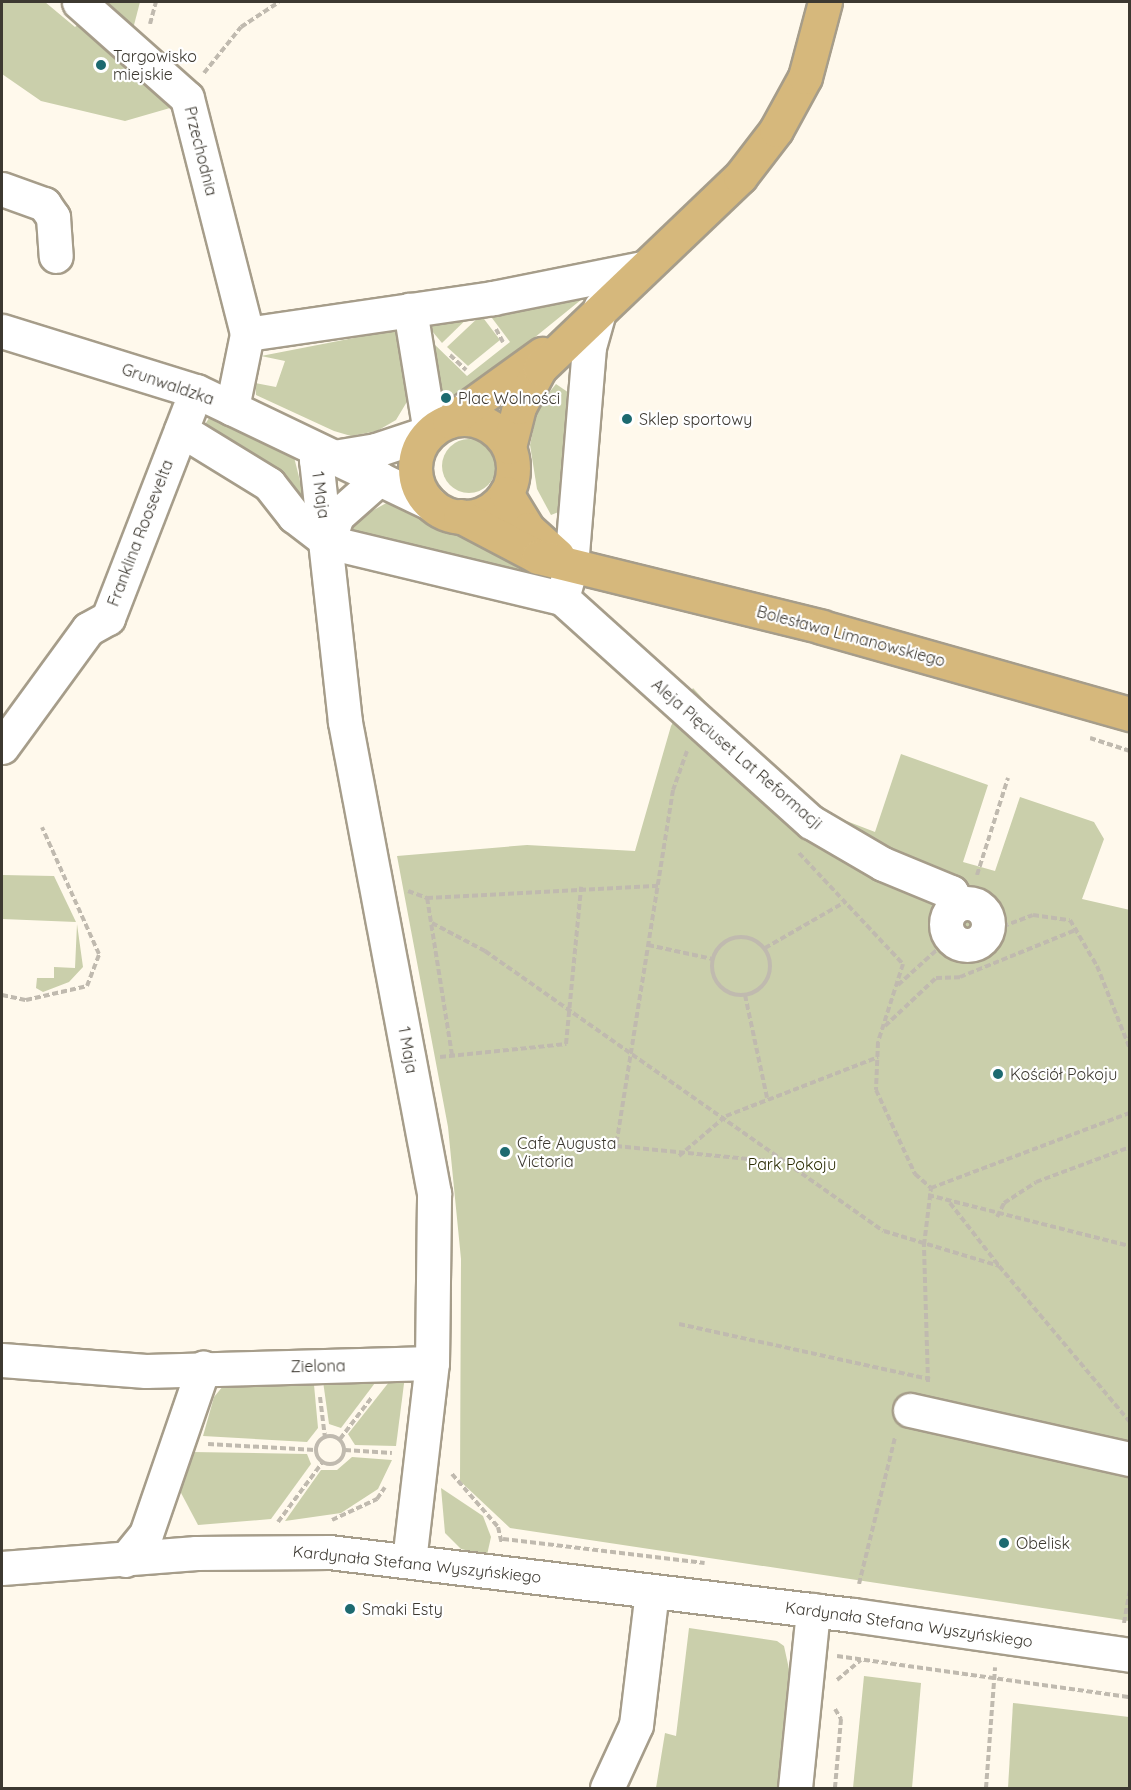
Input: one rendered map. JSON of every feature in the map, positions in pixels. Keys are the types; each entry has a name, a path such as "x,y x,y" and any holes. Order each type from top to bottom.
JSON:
{"main road":[{"path":"571,566 518,548 460,516 430,503 415,469 440,426 568,336 740,177 776,130 805,77 825,2"},
{"path":"460,516 486,511 506,494 513,471 509,447 529,385 568,336"},
{"path":"440,426 484,423 509,447"},
{"path":"506,494 534,536 571,566"},
{"name":"Bolesława Limanowskiego","path":"571,566 822,627 1130,714"}],"street":[{"path":"79,2 188,98"},
{"name":"Przechodnia","path":"188,98 247,334"},
{"path":"2,189 44,204 53,217 56,256"},
{"path":"232,408 247,334 411,315 643,268"},
{"path":"176,439 269,484 294,516 328,542 562,598 571,566 577,453 589,347 600,308"},
{"path":"327,454 376,450 440,426 411,315"},
{"name":"Grunwaldzka","path":"2,331 196,391 327,454"},
{"name":"Franklina Roosevelta","path":"2,747 88,629 108,618 196,391"},
{"path":"327,454 430,503"},
{"name":"1 Maja","path":"327,454 316,460 328,542 345,723 434,1193 432,1363 409,1561"},
{"name":"1 Maja","path":"328,542 338,516 380,478"},
{"name":"Aleja Pięciuset Lat Reformacji","path":"562,598 811,822 872,859 951,892 963,903 985,910 986,933"},
{"path":"963,903 946,914 951,938 969,946 986,933"},
{"name":"Zielona","path":"2,1360 146,1371 432,1363"},
{"path":"125,1560 146,1534 181,1443 203,1368"},
{"path":"910,1410 1130,1459"},
{"name":"Kardynała Stefana Wyszyńskiego","path":"2,1568 272,1550 409,1561 813,1610 997,1635 1126,1642"},
{"path":"607,1788 636,1725 652,1591"},
{"path":"795,1788 806,1652 813,1610"}],"path":[{"name":"Przechodnia","path":"188,98 242,27 279,2"},
{"path":"476,301 505,340 497,346"},
{"path":"411,315 466,371 474,364"},
{"path":"690,746 678,765 616,1146 679,1156 781,1162"},
{"path":"963,903 1008,778"},
{"path":"2,995 26,1000 87,986 99,954 42,827"},
{"path":"789,843 903,964 883,1028 876,1090 886,1117 915,1174 931,1188"},
{"path":"452,1055 427,898 581,887 659,886"},
{"path":"428,1059 566,1044 571,1015 581,887"},
{"path":"764,948 845,902"},
{"path":"986,933 1051,914 1078,929 1130,1049"},
{"path":"432,923 485,951 571,1015 726,1116 781,1162 884,1231 999,1266"},
{"path":"883,1028 936,978 960,977 1078,929"},
{"path":"745,995 719,986 712,959 722,943 739,936 764,948"},
{"path":"896,986 951,938"},
{"path":"648,945 712,959"},
{"path":"745,995 768,977 764,948"},
{"path":"745,995 767,1098"},
{"path":"679,1156 726,1116 767,1098 878,1057"},
{"path":"857,1590 893,1442 930,1378 924,1245 928,1195 931,1188 1130,1113"},
{"path":"997,1216 1005,1203 1036,1182 1130,1147"},
{"path":"928,1195 997,1216 1130,1246"},
{"path":"949,1202 999,1266 1130,1422"},
{"path":"679,1324 930,1378"},
{"path":"287,1525 275,1526 322,1463 342,1459 340,1439 396,1365"},
{"path":"315,1366 325,1436 315,1450"},
{"path":"325,1436 340,1439"},
{"path":"181,1443 315,1450"},
{"path":"315,1450 322,1463"},
{"path":"397,1461 399,1454"},
{"path":"319,1524 350,1515 377,1499 392,1477"},
{"path":"1126,1642 1130,1588"},
{"path":"986,1788 997,1635"},
{"path":"806,1652 1130,1697"},
{"path":"830,1685 862,1659"},
{"path":"829,1700 841,1719 835,1788"}],"green space":[{"path":"2,2 45,2 75,27 85,18 167,95 170,108 125,121 41,101 2,74"},
{"path":"95,2 140,2 134,25 127,30"},
{"path":"587,295 476,385 452,401 441,395 431,341 467,376 510,342 483,306"},
{"path":"478,308 442,343 422,319"},
{"path":"481,315 500,340 468,366 447,347"},
{"path":"400,329 408,400 396,420 377,431 351,436 334,431 256,395 255,383 276,387 285,361 261,356"},
{"path":"556,384 572,395 561,511 551,515 537,489 530,445 538,406"},
{"path":"211,415 293,453 306,505 202,429"},
{"path":"469,439 479,441 488,447 494,456 496,466 494,476 488,485 479,491 469,493 459,491 450,485 444,476 442,466 444,456 450,447 459,441"},
{"path":"390,501 460,532 520,565 529,577 348,534 361,517"},
{"name":"Park Pokoju","path":"693,688 800,803 875,832 901,754 988,785 963,862 995,871 1020,797 1094,822 1104,839 1082,899 1130,910 1129,1621 510,1528 460,1481 461,1259 448,1127 397,856 527,845 635,851 671,726"},
{"path":"2,875 54,876 76,922 2,919"},
{"path":"77,924 83,967 69,982 43,992 36,988 37,978 54,978 54,967 75,968"},
{"path":"384,1371 341,1428 329,1424 322,1374"},
{"path":"313,1374 318,1428 307,1442 203,1436 214,1397 228,1380"},
{"path":"405,1376 396,1446 355,1445 348,1434 393,1377"},
{"path":"192,1452 307,1454 311,1464 271,1519 198,1525 180,1491"},
{"path":"352,1457 392,1460 378,1489 341,1513 285,1521 321,1470 337,1470"},
{"path":"441,1488 483,1516 491,1537 487,1555 461,1549 445,1533"},
{"path":"689,1628 777,1641 784,1646 789,1669 777,1788 656,1788 665,1733 676,1736"},
{"path":"864,1676 921,1683 912,1788 853,1788"},
{"path":"1013,1703 1129,1717 1128,1788 1008,1788"}],"place":[{"name":"Targowisko miejskie","path":"101,65"},
{"name":"Plac Wolności","path":"446,398"},
{"name":"Sklep sportowy","path":"627,419"},
{"name":"Kościół Pokoju","path":"998,1074"},
{"name":"Cafe Augusta Victoria","path":"505,1152"},
{"name":"Obelisk","path":"1004,1543"},
{"name":"Smaki Esty","path":"350,1609"}]}
